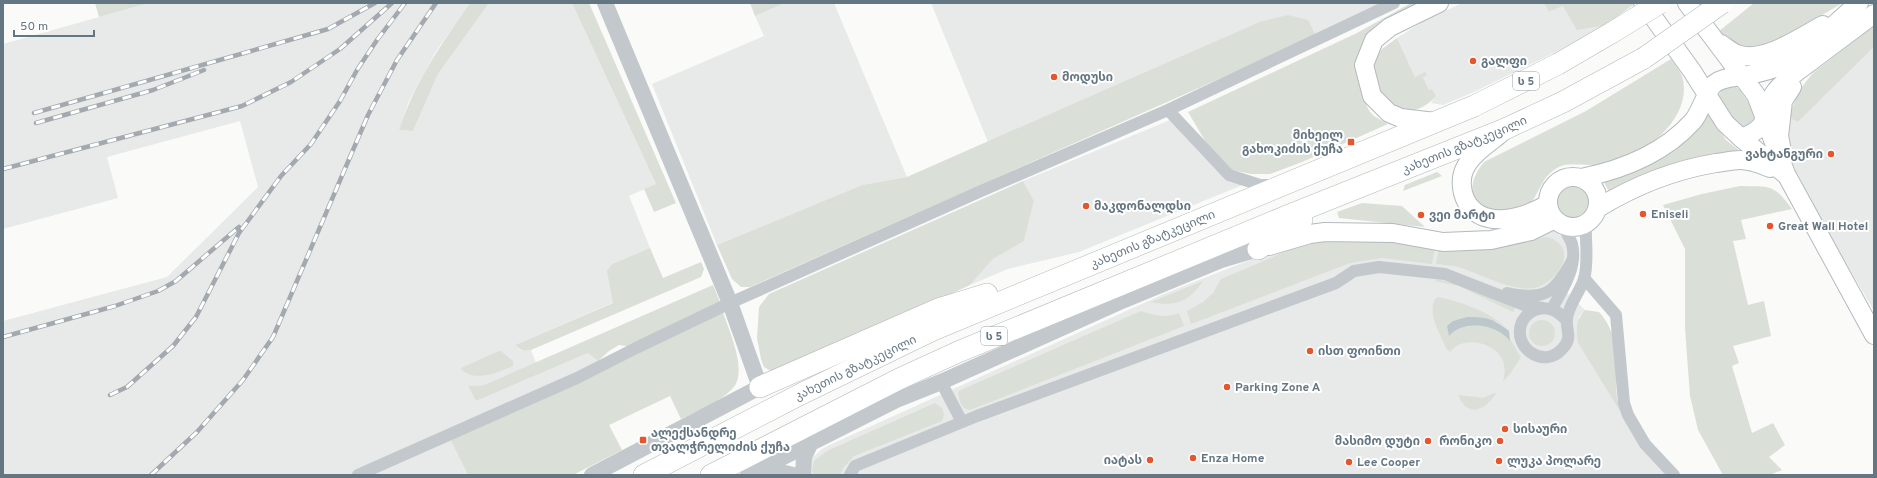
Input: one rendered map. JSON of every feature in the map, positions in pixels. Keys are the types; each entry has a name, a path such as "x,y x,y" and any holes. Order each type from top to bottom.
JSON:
{"highway":[{"name":"კახეთის გზატკეცილი","path":"644,475 801,394 926,333 1100,259 1435,122 1512,88 1614,32 1660,3"},
{"name":"კახეთის გზატკეცილი","path":"710,475 899,379 958,352 1107,289 1505,129 1563,102 1644,58 1722,3"},
{"path":"1258,249 1342,195"},
{"path":"760,387 938,309 1100,259"}],"main road":[{"path":"1435,122 1401,118 1389,113 1372,96 1364,65 1374,40 1390,28 1439,3"},
{"path":"1643,3 1708,95 1725,123 1740,138 1786,174"},
{"path":"1687,3 1756,95 1786,174 1874,335"},
{"path":"1717,42 1736,54 1749,56 1760,55 1778,49 1853,8"},
{"path":"1555,216 1550,192 1558,182 1565,178 1581,178 1604,174 1634,162 1669,144 1694,120 1713,85 1726,78 1743,76 1779,66 1808,48 1853,8"},
{"path":"1740,138 1754,134 1766,120 1768,107 1774,93 1788,79 1874,14"},
{"path":"1786,174 1779,136 1783,101 1798,78 1817,57"},
{"path":"1505,129 1474,156 1465,168 1462,188 1467,203 1470,208 1481,216 1499,219 1525,216 1555,216 1578,227 1586,224 1598,208 1617,196 1659,178 1702,166 1740,160 1754,161 1786,174"},
{"path":"1581,178 1588,182 1598,195 1598,208"},
{"path":"1258,249 1310,234 1325,232 1393,233 1443,242 1491,240 1531,231 1555,216"}],"street":[{"path":"592,475 760,387 730,303 605,3"},
{"path":"358,475 577,378 730,303 1168,110 1389,6"},
{"path":"1168,110 1229,175 1260,185 1286,184"},
{"path":"1555,216 1572,244 1573,259 1570,273 1548,308 1529,313 1520,326 1519,333 1524,347 1536,356 1552,356 1563,349 1566,344 1569,333 1567,321 1572,305 1584,278 1586,224"},
{"path":"748,475 896,400 942,382 1124,300 1214,262 1258,249"},
{"path":"1479,287 1523,296 1540,296 1550,291 1564,276 1573,259"},
{"path":"850,475 855,466 962,422 1336,283 1354,271 1379,267 1445,274 1520,304 1548,308 1560,313 1567,321"},
{"path":"1584,278 1616,315 1624,403 1628,415 1645,444 1674,475"},
{"path":"1572,305 1585,298 1593,297 1601,299"},
{"path":"942,382 962,422"},
{"path":"803,475 804,457 811,442"},
{"path":"748,475 781,472 793,475"}],"shaded area":[{"path":"95,3 149,3 99,17"},
{"path":"149,3 470,3 435,53 409,101 399,130 413,131 438,74 489,3 572,3 656,184 629,196 650,248 612,264 608,271 614,302 515,345 520,350 531,350 536,363 484,385 468,386 476,401 588,353 598,361 450,439 468,475 3,475 3,321 167,277 258,187 240,121 107,157 118,198 3,229 3,44"},
{"path":"470,3 489,3 438,74 413,131 399,130 421,79"},
{"path":"572,3 589,3 676,203 654,212 644,189 656,184"},
{"path":"750,3 785,3 755,16"},
{"path":"785,3 834,3 907,177 862,185 717,245 652,84 764,36 755,16"},
{"path":"931,3 1382,3 1316,36 1259,22 988,142"},
{"path":"1411,3 1425,3 1373,35 1366,66 1364,89 1368,108 1374,116 1388,124 1302,162 1270,174 1251,174 1232,170 1207,144 1188,112 1357,33"},
{"name":"გალფი","path":"1462,3 1544,3 1549,12 1563,6 1606,25 1562,49 1472,93 1443,105 1431,103 1436,96 1429,90 1423,77 1426,75 1415,77 1397,38 1424,21"},
{"path":"1544,3 1634,4 1606,25 1577,30 1563,6 1549,12"},
{"path":"1754,3 1843,3 1778,39 1752,49 1743,49 1733,44 1718,32"},
{"path":"1288,15 1308,20 1316,36 750,287 741,287 732,279 717,245 862,185 907,177 1259,22"},
{"path":"1874,26 1874,47 1798,122 1788,117 1801,88 1813,73"},
{"path":"1397,38 1415,77 1425,72 1427,75 1423,77 1429,90 1432,89 1436,96 1429,103 1415,110 1399,110 1380,99 1372,62 1382,49"},
{"path":"1874,47 1874,311 1830,236 1786,153 1785,115 1798,122"},
{"path":"1671,59 1682,77 1684,94 1680,107 1673,120 1664,132 1653,142 1640,151 1615,163 1602,165 1565,165 1558,167 1551,172 1543,182 1531,203 1519,211 1506,212 1485,210 1475,200 1472,188 1474,179 1484,162 1586,111"},
{"path":"1734,85 1740,90 1755,113 1756,117 1753,127 1738,128 1719,99 1719,95 1723,88"},
{"path":"1707,111 1726,140 1741,152 1610,194 1604,182 1637,169"},
{"path":"1170,120 1245,184 1079,252 1008,269 970,285 993,259 1024,241 1034,201 1023,181"},
{"path":"1437,172 1442,176 1403,191 1405,185"},
{"path":"1023,181 1034,201 1024,241 993,259 970,285 777,375 764,367 757,338 759,307 769,294"},
{"path":"1572,183 1584,188 1589,200 1584,212 1572,217 1560,212 1555,200 1560,188"},
{"path":"1740,186 1770,188 1780,195 1792,209 1741,220 1746,239 1733,241 1748,305 1764,301 1771,336 1733,346 1739,363 1732,366 1752,433 1773,423 1785,445 1769,457 1782,470 1770,475 1723,475 1698,430 1690,396 1685,328 1685,249 1663,205 1702,194"},
{"path":"1362,203 1402,206 1425,227 1339,218 1337,212"},
{"name":"ისთ ფოინთი","path":"1553,231 1564,238 1569,252 1565,269 1556,282 1585,310 1579,317 1578,343 1629,427 1668,475 810,475 811,459 822,449 836,442 1166,293 1291,244 1484,245"},
{"path":"1546,237 1557,241 1562,248 1564,255 1562,264 1558,272 1551,279 1543,285 1534,288 1506,285 1458,267 1436,264 1439,248 1479,248 1506,245"},
{"path":"1336,238 1383,239 1435,248 1432,264 1382,258 1350,263 1191,324 1187,311 1203,302 1213,293 1221,279 1311,242"},
{"path":"650,248 663,278 701,262 704,269 701,277 531,350 522,350 515,345 613,303 607,271 612,264"},
{"path":"1436,279 1459,284 1516,307 1513,312 1459,286 1435,281"},
{"path":"1203,281 1192,294 1181,301 1167,304 1151,302"},
{"path":"713,285 720,302 632,347 619,345 609,351 598,361 588,353 476,401 468,386 484,385"},
{"path":"1439,297 1468,305 1486,313 1509,331 1496,321 1447,326 1449,336 1462,328 1470,326 1486,326 1494,328 1507,336 1521,357 1510,374 1503,381 1505,369 1503,360 1490,347 1476,342 1469,342 1455,347 1450,352 1446,348 1435,323 1432,310 1436,298"},
{"path":"1585,310 1599,312 1611,332 1616,352 1617,397 1625,420 1578,343 1577,325"},
{"path":"1141,311 1160,316 1169,316 1179,313 1184,326 970,410 962,406 958,392 963,389"},
{"path":"723,312 733,340 739,373 737,382 732,389 721,398 681,419 670,396 609,425 622,450 573,475 468,475 450,439"},
{"path":"1467,317 1485,318 1499,324 1509,331 1510,341 1504,335 1489,327 1480,326 1463,327 1449,336 1447,326 1453,321"},
{"path":"1542,320 1551,324 1555,333 1551,342 1542,346 1533,342 1529,333 1533,324"},
{"path":"499,351 513,361 513,366 480,376 467,373 461,369 461,368"},
{"path":"1494,393 1496,394 1486,405 1476,410 1466,407 1458,395 1483,398"},
{"path":"935,403 942,408 944,415 942,421 854,456 843,468 840,475 814,475 812,471 814,461 827,451"}],"railway":[{"path":"34,113 328,29 375,3"},
{"path":"3,169 242,106 291,82 340,49 392,3"},
{"path":"110,395 127,387 173,346 196,317 239,233 281,176 311,144 340,101 357,70 377,40 405,3"},
{"path":"151,475 197,432 243,380 273,337 368,115 397,60 436,3"},
{"path":"36,123 153,90 204,70"},
{"path":"3,337 115,306 158,291 176,281 239,227"}],"place":[{"name":"გალფი","path":"1473,61"},
{"name":"მოდუსი","path":"1054,77"},
{"name":"მიხეილ გახოკიძის ქუჩა","path":"1351,142"},
{"name":"ვახტანგური","path":"1831,154"},
{"name":"მაკდონალდსი","path":"1086,206"},
{"name":"Eniseli","path":"1643,214"},
{"name":"ვეი მარტი","path":"1421,215"},
{"name":"Great Wall Hotel","path":"1770,226"},
{"name":"ისთ ფოინთი","path":"1310,351"},
{"name":"Parking Zone A","path":"1227,387"},
{"name":"სისაური","path":"1505,429"},
{"name":"ალექსანდრე თვალჭრელიძის ქუჩა","path":"643,440"},
{"name":"მასიმო დუტი","path":"1428,441"},
{"name":"რონიკო","path":"1500,441"},
{"name":"Enza Home","path":"1193,458"},
{"name":"იატას","path":"1150,460"},
{"name":"ლუკა პოლარე","path":"1499,461"},
{"name":"Lee Cooper","path":"1349,462"}]}
